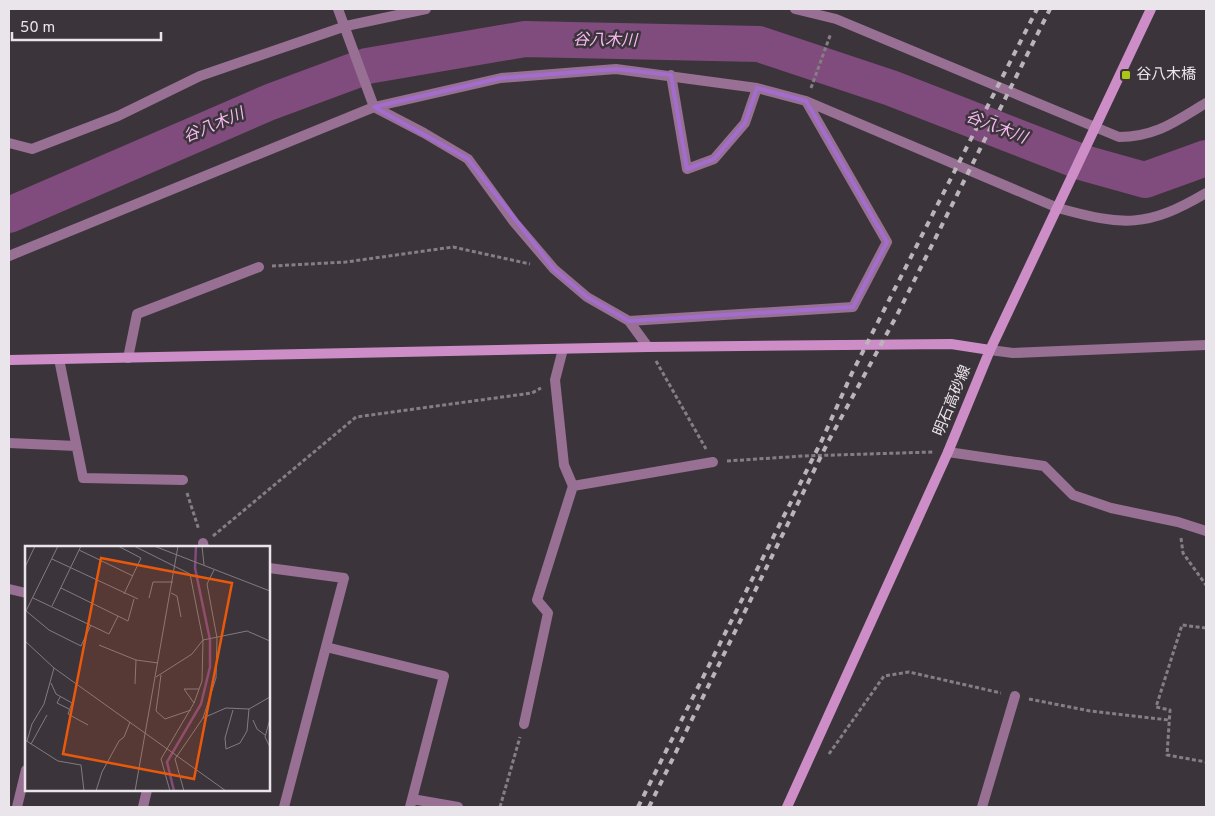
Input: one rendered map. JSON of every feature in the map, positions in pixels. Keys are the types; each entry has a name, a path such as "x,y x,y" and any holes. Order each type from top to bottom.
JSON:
{"street":[{"path":"338,9 346,26 374,108 424,133 468,159 514,222 554,269 587,297 630,321 648,347"},
{"path":"9,143 32,149 118,116 200,76 346,26 426,9"},
{"path":"795,9 836,18 1096,129 1119,137 1139,137 1164,128 1206,103"},
{"path":"829,9 836,18"},
{"name":"明石高砂線","path":"787,807 948,452 990,350 1151,9"},
{"path":"9,256 374,108 501,78 616,68 757,88 806,101 1058,208 1099,219 1133,222 1178,210 1206,193"},
{"path":"671,75 687,169 714,159 745,123 757,88"},
{"path":"630,321 853,307 886,242 806,101"},
{"path":"128,358 137,314 259,267"},
{"path":"9,360 648,347 951,344 1013,353 1206,344"},
{"path":"524,724 548,613 537,600 573,486 564,465 554,380 563,349"},
{"path":"59,359 83,478 183,480"},
{"path":"9,443 76,446"},
{"path":"948,452 1044,466 1073,495 1111,508 1178,522 1206,532"},
{"path":"573,486 713,462"},
{"path":"270,568 344,578 284,807"},
{"path":"9,589 25,593"},
{"path":"326,647 444,676 411,803 458,807"},
{"path":"982,807 1014,696"},
{"path":"16,807 25,774"},
{"path":"143,807 147,791"}],"path":[{"path":"806,101 836,18"},
{"path":"259,267 346,262 453,247 554,269"},
{"path":"648,347 713,462 804,456 948,452"},
{"path":"183,480 204,545 356,417 532,393 554,380"},
{"path":"1178,522 1183,554 1206,585"},
{"path":"1206,628 1182,625 1156,707 1170,710 1168,755 1206,762"},
{"path":"827,756 884,676 908,672 1090,711 1169,720"},
{"path":"500,807 524,724"}],"highlighted area":[{"path":"616,69 671,75 687,169 714,159 745,123 757,88 806,101 887,242 853,307 629,321 587,297 554,269 468,159 374,107 501,78"}],"waterway":[{"name":"谷八木川","path":"9,215 270,102 367,66 525,39 759,44 891,88 1084,163 1145,180 1206,158"}],"railway":[{"path":"638,807 822,440 852,373 1037,9"},
{"path":"649,807 828,442 897,315 1050,9"}],"place":[{"name":"谷八木橋","path":"1126,75"}]}
